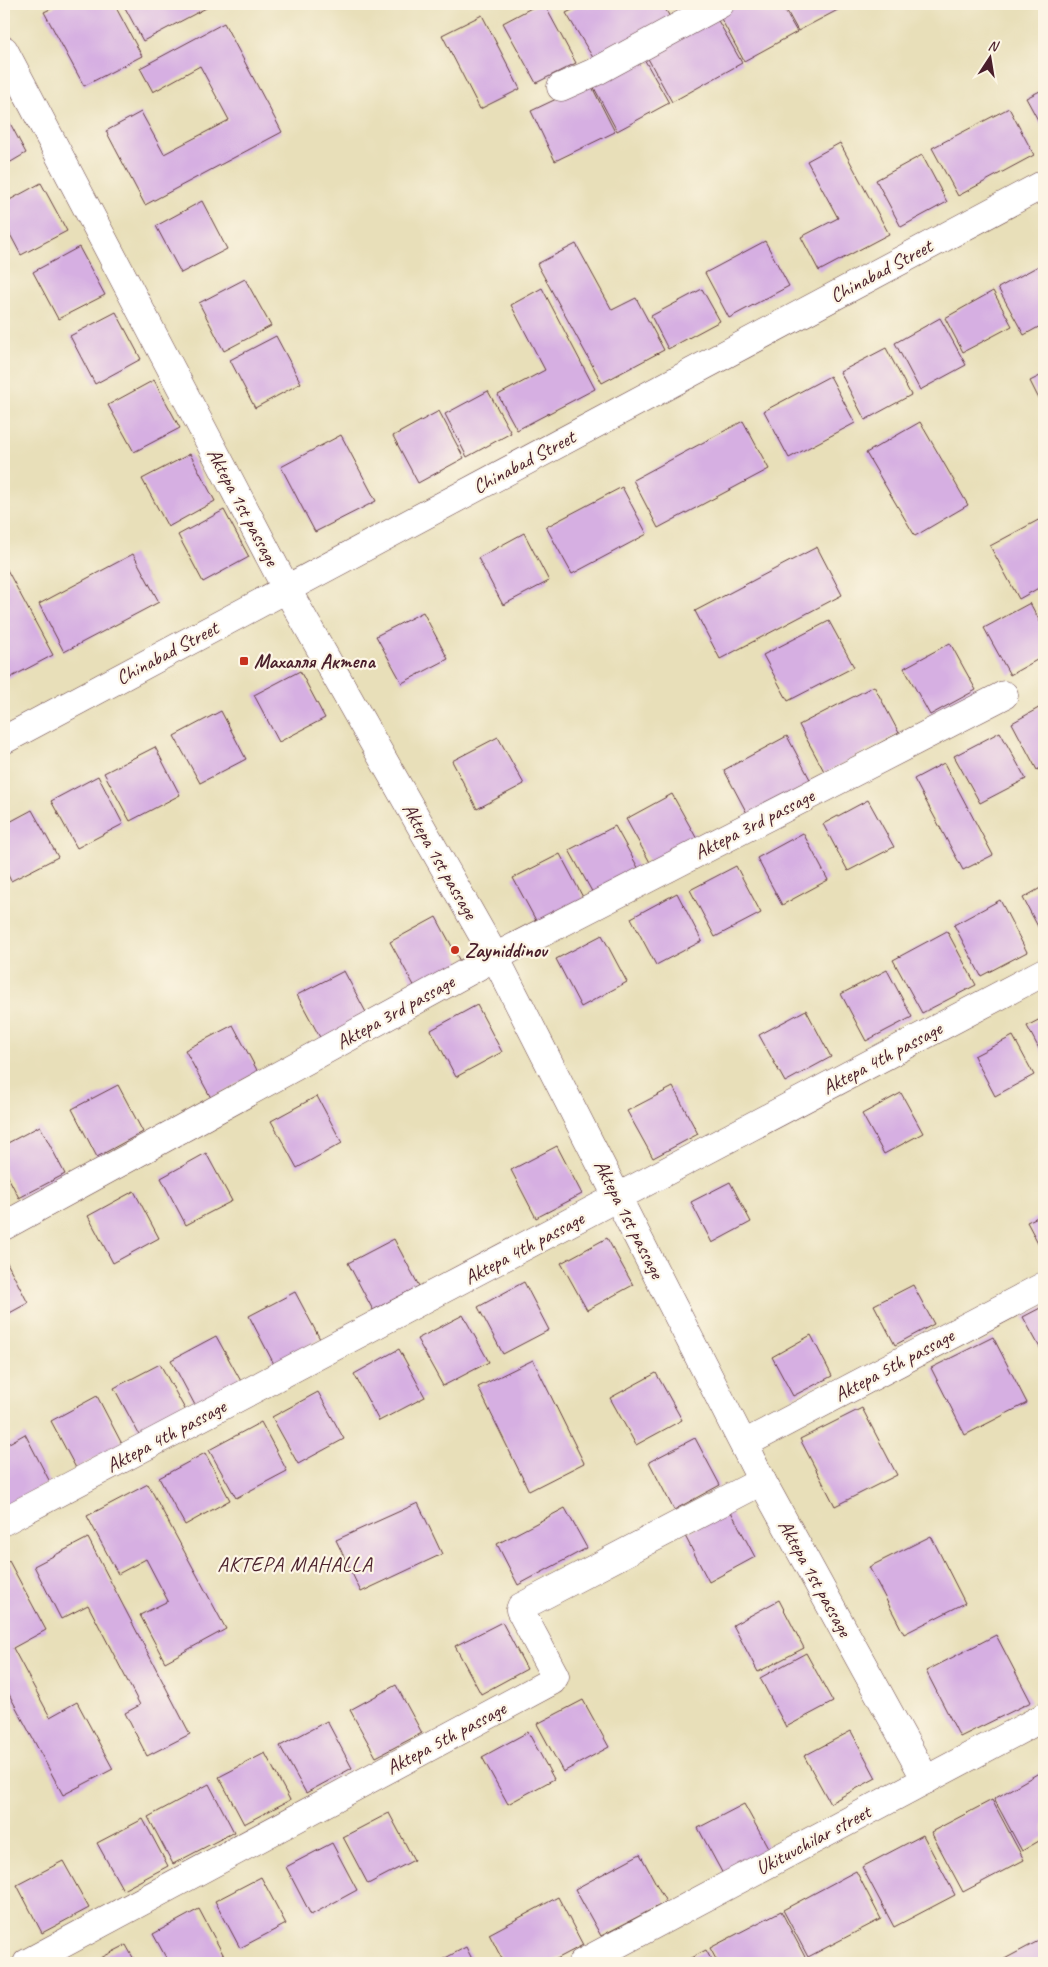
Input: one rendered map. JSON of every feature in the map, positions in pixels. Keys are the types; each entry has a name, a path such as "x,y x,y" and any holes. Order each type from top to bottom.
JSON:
{"street":[{"path":"561,87 597,71 720,4"},
{"name":"Aktepa 1st passage","path":"4,50 286,588 495,957 762,1481 926,1780"},
{"name":"Chinabad Street","path":"4,740 1044,184"},
{"name":"Aktepa 3rd passage","path":"4,1226 495,957 1004,695"},
{"name":"Aktepa 4th passage","path":"4,1521 1044,972"},
{"name":"Aktepa 5th passage","path":"744,1444 1044,1286"},
{"name":"Aktepa 5th passage","path":"27,1963 552,1681 555,1676 520,1610 521,1607 762,1481"},
{"name":"Ukituvchilar street","path":"582,1963 1044,1717"}],"building":[{"path":"61,4 114,4 142,56 84,86 44,12"},
{"path":"123,4 209,4 210,6 143,41"},
{"path":"539,4 544,4 576,63 536,83 503,23"},
{"path":"584,4 662,4 672,20 595,61 566,13"},
{"path":"674,4 700,4 680,15"},
{"path":"740,4 781,4 797,32 744,61 719,15"},
{"path":"783,4 849,4 798,31"},
{"path":"482,15 520,89 480,109 442,35"},
{"path":"716,17 742,63 672,102 646,55"},
{"path":"224,23 282,132 145,205 106,131 141,112 164,154 229,120 200,66 153,92 140,68"},
{"path":"643,57 669,103 617,131 591,82"},
{"path":"590,83 615,132 555,161 531,111"},
{"path":"1044,89 1044,131 1026,98"},
{"path":"1009,108 1034,155 958,196 932,148"},
{"path":"4,112 26,153 4,166"},
{"path":"840,143 889,234 819,271 801,237 838,218 807,161"},
{"path":"922,155 947,202 901,227 876,180"},
{"path":"41,183 67,231 21,255 4,223 4,203"},
{"path":"202,201 227,249 181,273 156,226"},
{"path":"765,241 789,286 729,318 705,273"},
{"path":"576,244 612,310 636,298 664,350 602,383 537,264"},
{"path":"79,247 105,295 58,319 33,272"},
{"path":"1044,263 1044,324 1024,335 998,288"},
{"path":"245,279 271,326 224,351 199,303"},
{"path":"542,288 595,389 517,430 498,395 545,370 511,305"},
{"path":"702,289 720,321 668,349 651,316"},
{"path":"993,291 1012,326 963,352 945,318"},
{"path":"116,312 141,359 95,384 70,336"},
{"path":"940,318 966,365 920,390 895,343"},
{"path":"276,336 301,383 255,408 230,360"},
{"path":"886,348 911,395 865,420 840,372"},
{"path":"1044,374 1044,409 1030,381"},
{"path":"830,376 855,423 789,458 764,411"},
{"path":"154,380 180,428 134,452 108,405"},
{"path":"488,391 511,433 467,457 445,414"},
{"path":"439,411 464,458 418,483 393,436"},
{"path":"743,421 769,469 658,528 633,480"},
{"path":"920,422 968,505 915,536 866,453"},
{"path":"341,435 376,501 315,532 281,467"},
{"path":"190,454 215,501 168,527 142,479"},
{"path":"622,487 647,534 572,574 546,527"},
{"path":"224,510 249,557 203,582 178,535"},
{"path":"1044,517 1044,585 1019,599 990,546"},
{"path":"524,533 549,581 503,605 478,558"},
{"path":"817,547 842,595 720,659 695,611"},
{"path":"133,554 159,602 64,652 39,604"},
{"path":"4,564 53,655 4,681"},
{"path":"1030,603 1044,629 1044,656 1010,675 984,628"},
{"path":"423,612 448,659 402,683 376,636"},
{"path":"829,621 854,667 788,701 763,655"},
{"path":"950,643 976,690 930,715 904,668"},
{"path":"300,671 325,718 279,742 254,695"},
{"path":"874,686 899,733 825,773 799,725"},
{"path":"1044,705 1044,766 1037,770 1012,723"},
{"path":"221,711 246,759 200,783 174,736"},
{"path":"1000,732 1026,779 980,803 954,756"},
{"path":"787,736 812,783 749,817 724,770"},
{"path":"498,737 524,784 477,809 452,761"},
{"path":"155,747 180,795 130,821 104,773"},
{"path":"944,763 993,855 963,870 914,779"},
{"path":"98,776 123,824 77,848 51,801"},
{"path":"672,794 698,841 652,866 626,819"},
{"path":"868,800 894,847 848,871 823,824"},
{"path":"32,810 58,857 11,881 4,867 4,825"},
{"path":"615,826 641,873 595,897 569,850"},
{"path":"803,833 828,880 782,905 757,858"},
{"path":"560,854 585,901 539,926 513,878"},
{"path":"736,866 761,913 715,937 690,890"},
{"path":"1044,886 1044,938 1023,898"},
{"path":"677,893 702,941 656,965 631,918"},
{"path":"1000,900 1027,952 981,976 954,925"},
{"path":"436,917 462,965 416,989 390,942"},
{"path":"947,931 976,985 922,1013 893,960"},
{"path":"602,935 627,982 581,1007 556,959"},
{"path":"887,970 912,1017 866,1041 841,994"},
{"path":"344,971 369,1018 323,1043 297,995"},
{"path":"477,1005 502,1052 456,1077 431,1030"},
{"path":"806,1010 831,1057 785,1082 759,1035"},
{"path":"1044,1017 1044,1058 1027,1026"},
{"path":"233,1025 258,1072 211,1098 185,1050"},
{"path":"1013,1036 1034,1075 995,1096 974,1056"},
{"path":"118,1085 143,1132 97,1157 72,1109"},
{"path":"673,1087 698,1134 653,1158 627,1111"},
{"path":"901,1093 923,1133 884,1154 862,1114"},
{"path":"317,1096 342,1143 297,1168 271,1121"},
{"path":"40,1126 65,1174 19,1198 4,1169 4,1145"},
{"path":"557,1146 582,1194 536,1218 511,1170"},
{"path":"206,1153 232,1201 186,1225 161,1178"},
{"path":"730,1182 751,1222 712,1243 691,1202"},
{"path":"134,1191 159,1238 113,1263 88,1216"},
{"path":"1044,1214 1044,1254 1027,1222"},
{"path":"607,1238 633,1285 587,1310 561,1263"},
{"path":"394,1239 419,1286 373,1310 348,1263"},
{"path":"4,1257 28,1303 4,1316"},
{"path":"524,1282 549,1330 503,1354 478,1307"},
{"path":"913,1285 934,1324 895,1345 874,1305"},
{"path":"295,1292 320,1339 274,1364 249,1316"},
{"path":"1044,1306 1044,1355 1023,1317"},
{"path":"463,1315 489,1362 443,1386 417,1339"},
{"path":"811,1335 832,1376 793,1396 772,1357"},
{"path":"216,1336 242,1383 196,1407 171,1360"},
{"path":"993,1337 1027,1403 965,1435 931,1368"},
{"path":"399,1349 425,1397 379,1421 354,1374"},
{"path":"533,1360 584,1463 529,1491 478,1387"},
{"path":"160,1364 186,1411 140,1436 114,1388"},
{"path":"656,1373 682,1420 636,1445 610,1398"},
{"path":"318,1392 344,1439 298,1464 272,1417"},
{"path":"97,1396 122,1444 76,1468 51,1421"},
{"path":"862,1408 897,1475 835,1506 800,1439"},
{"path":"261,1422 287,1471 236,1498 209,1450"},
{"path":"25,1434 50,1482 4,1506 4,1446"},
{"path":"695,1438 720,1485 674,1510 649,1462"},
{"path":"205,1453 230,1500 185,1525 159,1478"},
{"path":"148,1484 226,1629 165,1662 140,1615 168,1601 146,1559 118,1574 87,1516"},
{"path":"418,1503 442,1554 361,1592 336,1540"},
{"path":"565,1508 587,1548 518,1585 497,1544"},
{"path":"730,1510 755,1557 709,1582 684,1534"},
{"path":"931,1536 965,1603 904,1634 869,1567"},
{"path":"88,1538 190,1734 147,1756 125,1713 140,1705 88,1605 61,1619 34,1566"},
{"path":"9,1561 46,1630 13,1648 50,1717 77,1702 113,1769 63,1795 4,1685 4,1564"},
{"path":"779,1600 804,1648 758,1672 733,1625"},
{"path":"502,1622 527,1669 481,1694 455,1646"},
{"path":"996,1635 1031,1702 960,1737 926,1671"},
{"path":"806,1653 833,1702 786,1727 760,1678"},
{"path":"396,1685 422,1733 376,1757 350,1710"},
{"path":"583,1700 609,1747 563,1772 537,1724"},
{"path":"327,1721 352,1768 306,1793 280,1746"},
{"path":"851,1731 876,1778 830,1803 804,1756"},
{"path":"528,1732 554,1779 508,1804 482,1757"},
{"path":"265,1753 290,1800 244,1824 219,1777"},
{"path":"1044,1770 1044,1838 1022,1851 994,1799"},
{"path":"209,1784 234,1832 173,1864 148,1817"},
{"path":"992,1800 1024,1860 963,1892 931,1832"},
{"path":"744,1804 770,1851 724,1876 698,1828"},
{"path":"389,1813 414,1860 368,1884 343,1837"},
{"path":"143,1819 168,1866 123,1890 97,1843"},
{"path":"923,1835 955,1895 894,1927 862,1867"},
{"path":"332,1843 357,1890 311,1915 286,1867"},
{"path":"640,1854 666,1902 601,1936 575,1889"},
{"path":"63,1861 89,1908 42,1933 17,1885"},
{"path":"856,1871 881,1919 808,1957 783,1910"},
{"path":"261,1877 286,1924 240,1948 215,1901"},
{"path":"558,1897 583,1945 549,1963 504,1963 489,1934"},
{"path":"199,1909 224,1956 211,1963 169,1963 153,1934"},
{"path":"781,1911 805,1957 794,1963 718,1963 710,1948"},
{"path":"1044,1938 1044,1963 997,1963"},
{"path":"126,1945 136,1963 91,1963"},
{"path":"466,1947 474,1963 436,1963"},
{"path":"706,1950 713,1963 681,1963"}],"place":[{"name":"Махалля Актепа","path":"244,661"},
{"name":"Zayniddinov","path":"455,950"}],"district":[{"name":"AKTEPA MAHALLA","path":"295,1564"}]}
